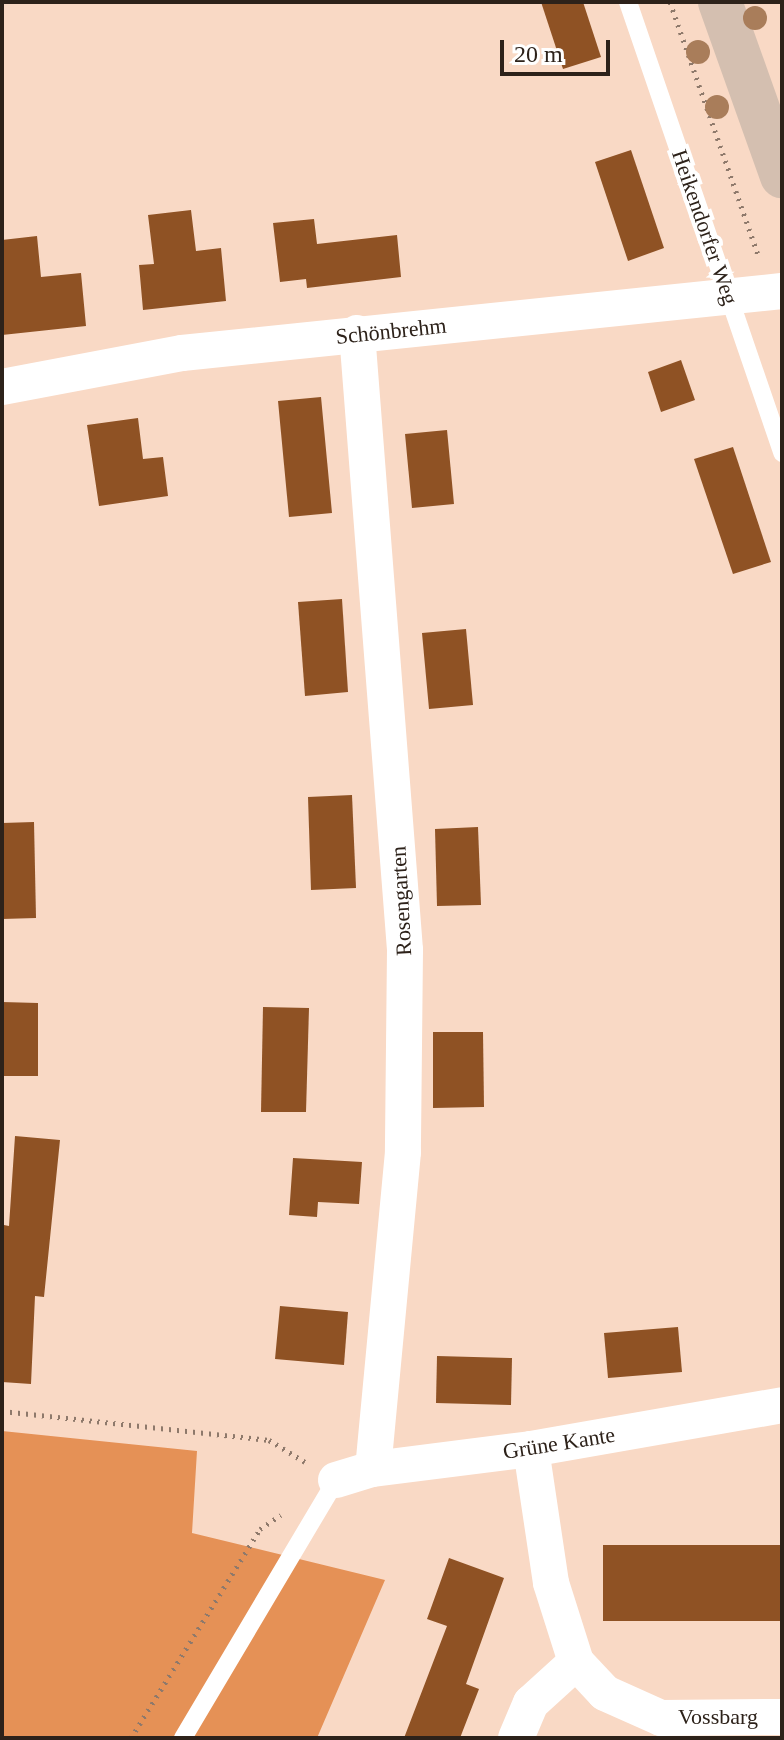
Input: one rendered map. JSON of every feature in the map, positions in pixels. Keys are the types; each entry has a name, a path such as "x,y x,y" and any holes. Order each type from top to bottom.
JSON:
{"street":[{"path":"720,2 782,176"},
{"name":"Schönbrehm","path":"2,387 182,353 357,333 729,299 777,291"},
{"name":"Rosengarten","path":"357,333 405,950 403,1152 373,1469"},
{"name":"Grüne Kante","path":"336,1480 373,1469 531,1449 782,1405"},
{"name":"Vossbarg","path":"531,1449 551,1583 576,1662 605,1693 661,1718 782,1717"},
{"path":"516,1738 531,1703 576,1662"}],"lane":[{"name":"Heikendorfer Weg","path":"628,2 782,453"},
{"path":"183,1738 336,1480"}],"path":[{"path":"670,2 777,291"},
{"path":"2,1411 269,1440 336,1480"},
{"path":"131,1738 260,1529 285,1512"}],"shaded area":[{"path":"2,1431 197,1451 192,1533 385,1580 317,1738 2,1738"}],"building":[{"path":"541,2 583,2 601,57 563,69"},
{"path":"631,150 664,248 628,261 595,162"},
{"path":"191,210 196,251 221,248 226,301 143,310 139,265 154,264 148,215"},
{"path":"314,219 317,244 397,235 401,277 307,288 306,279 280,282 273,223"},
{"path":"37,236 41,277 81,273 86,326 2,335 2,240"},
{"path":"681,360 695,400 661,412 648,372"},
{"path":"321,397 332,513 289,517 278,401"},
{"path":"138,418 143,459 163,457 168,496 99,506 87,425"},
{"path":"447,430 454,504 412,508 405,434"},
{"path":"733,447 771,562 733,574 694,459"},
{"path":"342,599 348,692 305,696 298,602"},
{"path":"466,629 473,705 429,709 422,633"},
{"path":"352,795 356,888 311,890 308,797"},
{"path":"34,822 36,918 2,919 2,823"},
{"path":"478,827 481,905 437,906 435,829"},
{"path":"2,1002 38,1003 38,1076 2,1076"},
{"path":"263,1007 309,1008 306,1112 261,1112"},
{"path":"433,1032 483,1032 484,1107 433,1108"},
{"path":"15,1136 60,1140 44,1297 35,1296 31,1384 2,1382 2,1244 4,1225 9,1226"},
{"path":"293,1158 362,1162 359,1204 318,1202 317,1217 289,1215"},
{"path":"280,1306 348,1312 344,1365 275,1359"},
{"path":"678,1327 682,1372 608,1378 604,1333"},
{"path":"437,1356 512,1358 511,1405 436,1403"},
{"path":"603,1545 782,1545 782,1621 603,1621"},
{"path":"449,1558 504,1578 466,1684 479,1689 460,1738 404,1738 447,1626 427,1619"}]}
